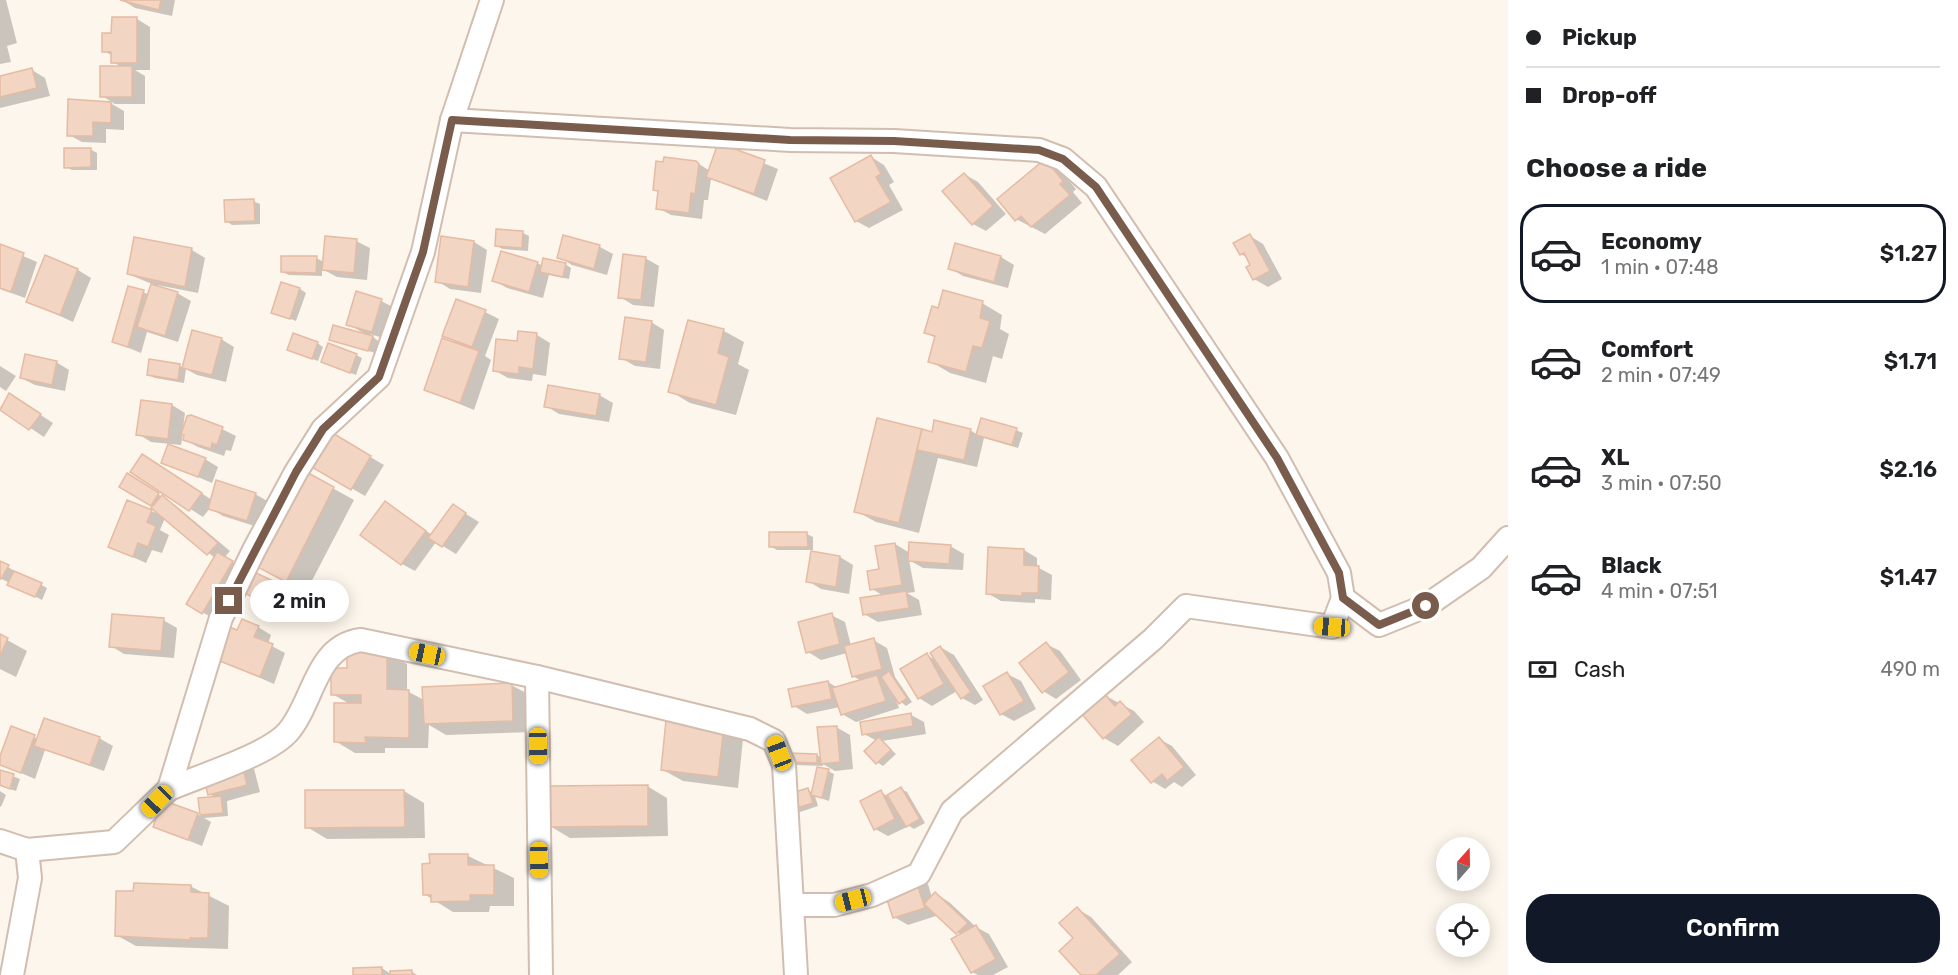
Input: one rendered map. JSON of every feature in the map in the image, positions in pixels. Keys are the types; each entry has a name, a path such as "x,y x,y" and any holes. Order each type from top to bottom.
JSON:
{"street":[{"path":"169,789 183,748 204,666 218,627 254,550 296,472 323,429 379,377 423,252 452,120 492,0"},
{"path":"452,120 790,140 894,141 1039,150 1063,159 1096,187 1277,458 1339,573 1343,598 1332,627 1186,606 1153,639 952,811 919,874 872,895 834,905 793,905"},
{"path":"1343,598 1379,625 1426,606 1481,568 1508,538"},
{"path":"0,841 27,850 114,842 169,789 275,744 289,730 327,658 345,642 361,640 537,677 750,729 774,741 784,765 796,975"},
{"path":"537,677 541,975"},
{"path":"12,975 30,878 27,850"}],"building":[{"path":"120,0 161,0 159,10"},
{"path":"112,17 137,17 137,63 111,63 111,52 102,52 102,33 111,33"},
{"path":"100,66 132,66 132,97 100,97"},
{"path":"32,68 37,88 0,97 0,76"},
{"path":"68,99 111,102 111,123 93,122 93,136 67,136"},
{"path":"718,143 765,160 754,194 706,177"},
{"path":"64,148 91,148 91,167 64,168"},
{"path":"871,155 881,174 876,177 891,202 855,222 830,178"},
{"path":"664,157 696,161 699,164 695,194 691,193 689,213 656,209 658,191 653,190 656,161 663,162"},
{"path":"1045,159 1063,181 1060,184 1070,195 1031,227 1021,216 1015,221 997,199"},
{"path":"964,173 993,206 972,225 942,191"},
{"path":"254,199 255,221 225,222 224,200"},
{"path":"496,229 523,231 522,248 495,246"},
{"path":"1250,234 1270,271 1253,280 1246,267 1250,265 1244,253 1240,255 1233,243"},
{"path":"563,235 600,245 594,269 557,258"},
{"path":"325,236 357,239 354,273 322,270"},
{"path":"441,236 474,241 468,287 435,282"},
{"path":"134,237 192,248 185,287 127,274"},
{"path":"955,243 1001,256 994,282 948,269"},
{"path":"0,244 24,253 11,292 0,288"},
{"path":"501,251 538,262 529,292 492,281"},
{"path":"623,254 646,257 641,300 618,298"},
{"path":"45,255 78,269 60,315 26,302"},
{"path":"281,256 317,256 316,273 281,272"},
{"path":"543,258 566,263 563,277 540,272"},
{"path":"281,282 300,288 290,319 271,313"},
{"path":"151,284 178,292 165,336 137,327"},
{"path":"128,286 144,290 128,347 112,342"},
{"path":"943,290 983,301 980,318 990,321 982,348 973,346 966,372 928,362 935,336 924,333 932,306 938,308"},
{"path":"356,291 382,299 372,332 346,325"},
{"path":"456,299 486,310 472,347 442,336"},
{"path":"625,317 652,321 646,362 619,359"},
{"path":"688,320 724,329 718,353 729,357 716,405 668,392"},
{"path":"333,325 373,336 368,351 329,340"},
{"path":"192,330 222,338 212,375 182,368"},
{"path":"518,331 537,333 533,369 519,367 519,374 493,371 496,339 517,341"},
{"path":"293,333 318,342 312,359 287,350"},
{"path":"442,338 479,351 460,403 424,390"},
{"path":"328,343 357,354 350,373 321,362"},
{"path":"25,354 57,361 52,385 20,378"},
{"path":"149,359 180,364 178,380 147,375"},
{"path":"548,385 600,394 596,416 544,407"},
{"path":"9,393 41,414 29,430 0,410"},
{"path":"141,400 172,404 168,439 136,435"},
{"path":"191,415 223,427 217,445 212,443 211,449 183,440 184,435 181,434 187,416"},
{"path":"877,418 922,429 899,523 854,512"},
{"path":"981,418 1017,428 1012,445 976,435"},
{"path":"934,420 971,429 964,460 917,450 922,429 932,432"},
{"path":"331,432 371,456 351,490 310,466"},
{"path":"168,444 206,458 198,477 161,463"},
{"path":"142,454 202,493 189,511 130,472"},
{"path":"301,469 334,487 286,582 252,564"},
{"path":"127,473 159,493 151,506 119,487"},
{"path":"216,480 256,493 247,521 208,509"},
{"path":"162,495 218,543 207,555 151,508"},
{"path":"127,500 152,510 147,522 156,526 148,547 138,543 133,557 108,547"},
{"path":"385,501 426,531 401,565 360,535"},
{"path":"453,504 466,513 442,547 428,538"},
{"path":"769,532 807,532 808,547 769,547"},
{"path":"909,542 951,545 949,564 908,561"},
{"path":"895,543 902,585 870,590 867,571 879,569 875,546"},
{"path":"988,547 1024,549 1024,565 1039,566 1038,593 1022,593 1022,596 986,594"},
{"path":"811,551 840,556 836,587 806,582"},
{"path":"217,552 233,561 202,614 186,604"},
{"path":"0,561 9,565 1,579 0,579"},
{"path":"14,571 42,583 35,597 7,585"},
{"path":"256,573 295,591 284,612 246,594"},
{"path":"906,591 909,608 863,615 860,598"},
{"path":"832,613 840,644 806,653 798,622"},
{"path":"112,614 164,618 161,651 109,647"},
{"path":"242,619 259,626 254,637 273,644 260,677 212,658 225,625 237,630"},
{"path":"0,634 8,638 0,656"},
{"path":"874,638 882,669 852,677 844,646"},
{"path":"1046,642 1069,672 1042,693 1019,663"},
{"path":"940,646 971,692 961,699 930,653"},
{"path":"347,650 387,651 387,689 409,690 409,738 365,737 366,743 334,742 334,703 361,703 361,695 331,695 331,668 347,668"},
{"path":"927,653 944,684 918,699 900,669"},
{"path":"889,671 907,698 899,704 881,677"},
{"path":"1007,672 1024,701 1000,715 983,686"},
{"path":"877,675 886,701 841,715 832,688"},
{"path":"828,681 832,699 792,707 788,689"},
{"path":"512,683 513,721 424,724 422,687"},
{"path":"1104,693 1115,706 1120,701 1132,714 1103,739 1081,713"},
{"path":"911,713 913,726 862,735 860,722"},
{"path":"44,718 100,737 90,765 34,746"},
{"path":"666,720 724,726 718,777 661,770"},
{"path":"11,726 35,735 21,773 0,765 0,756"},
{"path":"837,726 840,762 821,764 817,727"},
{"path":"879,737 891,750 876,764 864,751"},
{"path":"1159,737 1184,767 1167,781 1162,774 1151,783 1131,760"},
{"path":"788,753 817,754 817,763 788,762"},
{"path":"240,756 247,785 208,795 201,766"},
{"path":"817,767 829,769 822,798 811,795"},
{"path":"0,770 14,774 10,789 0,785"},
{"path":"648,785 648,826 548,827 547,786"},
{"path":"901,787 920,819 906,827 887,795"},
{"path":"808,788 813,803 787,811 782,796"},
{"path":"305,790 404,790 405,827 305,828"},
{"path":"881,790 895,819 874,830 860,801"},
{"path":"221,796 223,813 200,815 198,798"},
{"path":"162,800 198,813 188,840 153,827"},
{"path":"429,854 468,854 468,865 494,865 494,895 470,895 470,901 431,902 431,895 423,895 422,864 430,863"},
{"path":"914,875 925,908 893,918 882,885"},
{"path":"134,883 191,885 191,892 209,893 208,938 190,938 190,940 115,936 116,891 133,891"},
{"path":"935,892 968,923 956,934 924,904"},
{"path":"1077,907 1120,954 1096,975 1081,975 1059,951 1073,938 1059,923"},
{"path":"976,925 996,959 971,973 951,939"},
{"path":"382,967 382,975 353,975 353,968"},
{"path":"412,970 412,975 390,975 390,971"}],"route":[{"path":"229,601 296,472 323,429 364,394 379,377 428,237 452,120 790,140 894,141 1039,150 1063,159 1096,187 1277,458 1339,573 1343,598 1379,625 1426,606"}]}
